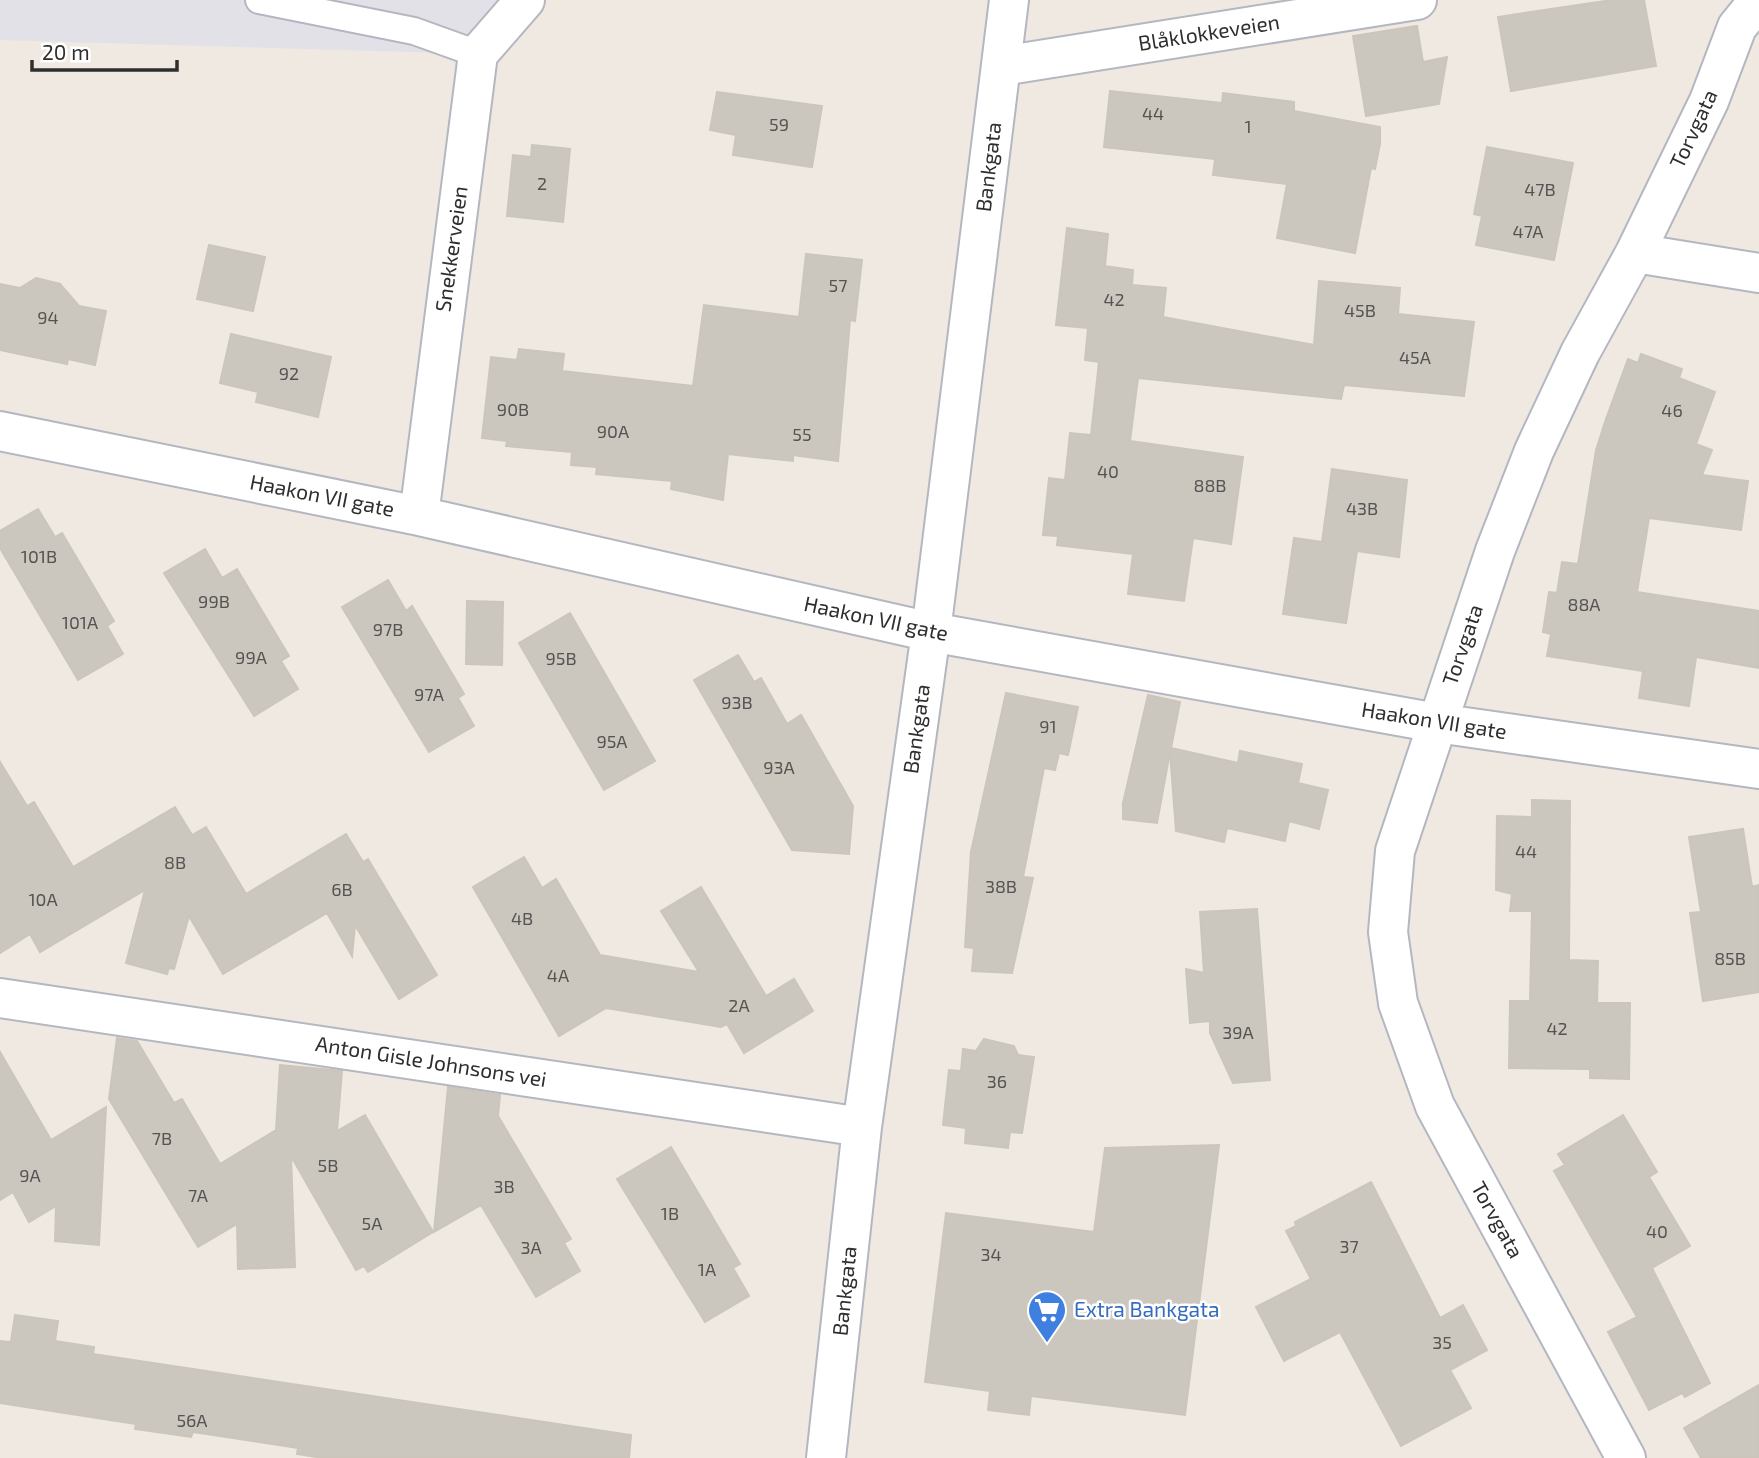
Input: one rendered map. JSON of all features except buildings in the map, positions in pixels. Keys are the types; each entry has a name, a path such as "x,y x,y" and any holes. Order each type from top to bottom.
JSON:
{"street":[{"path":"478,54 525,0"},
{"name":"Bankgata","path":"827,1458 862,1126 931,632 1009,0"},
{"name":"Blåklokkeveien","path":"1002,66 1417,0"},
{"name":"Torvgata","path":"1626,1458 1435,1106 1398,1003 1388,932 1395,851 1495,551 1534,451 1580,353 1635,253 1709,101 1737,27 1759,0"},
{"name":"Snekkerveien","path":"419,516 478,54"},
{"path":"1635,253 1759,273"},
{"name":"Haakon VII gate","path":"0,431 419,516 931,632 1437,723 1759,769"},
{"name":"Anton Gisle Johnsons vei","path":"0,998 862,1126"}],"lane":[{"path":"259,0 414,31 478,54"}],"shaded area":[{"path":"0,0 525,0 478,54 0,40"}],"place":[{"name":"Extra Bankgata","path":"1047,1344"}]}
